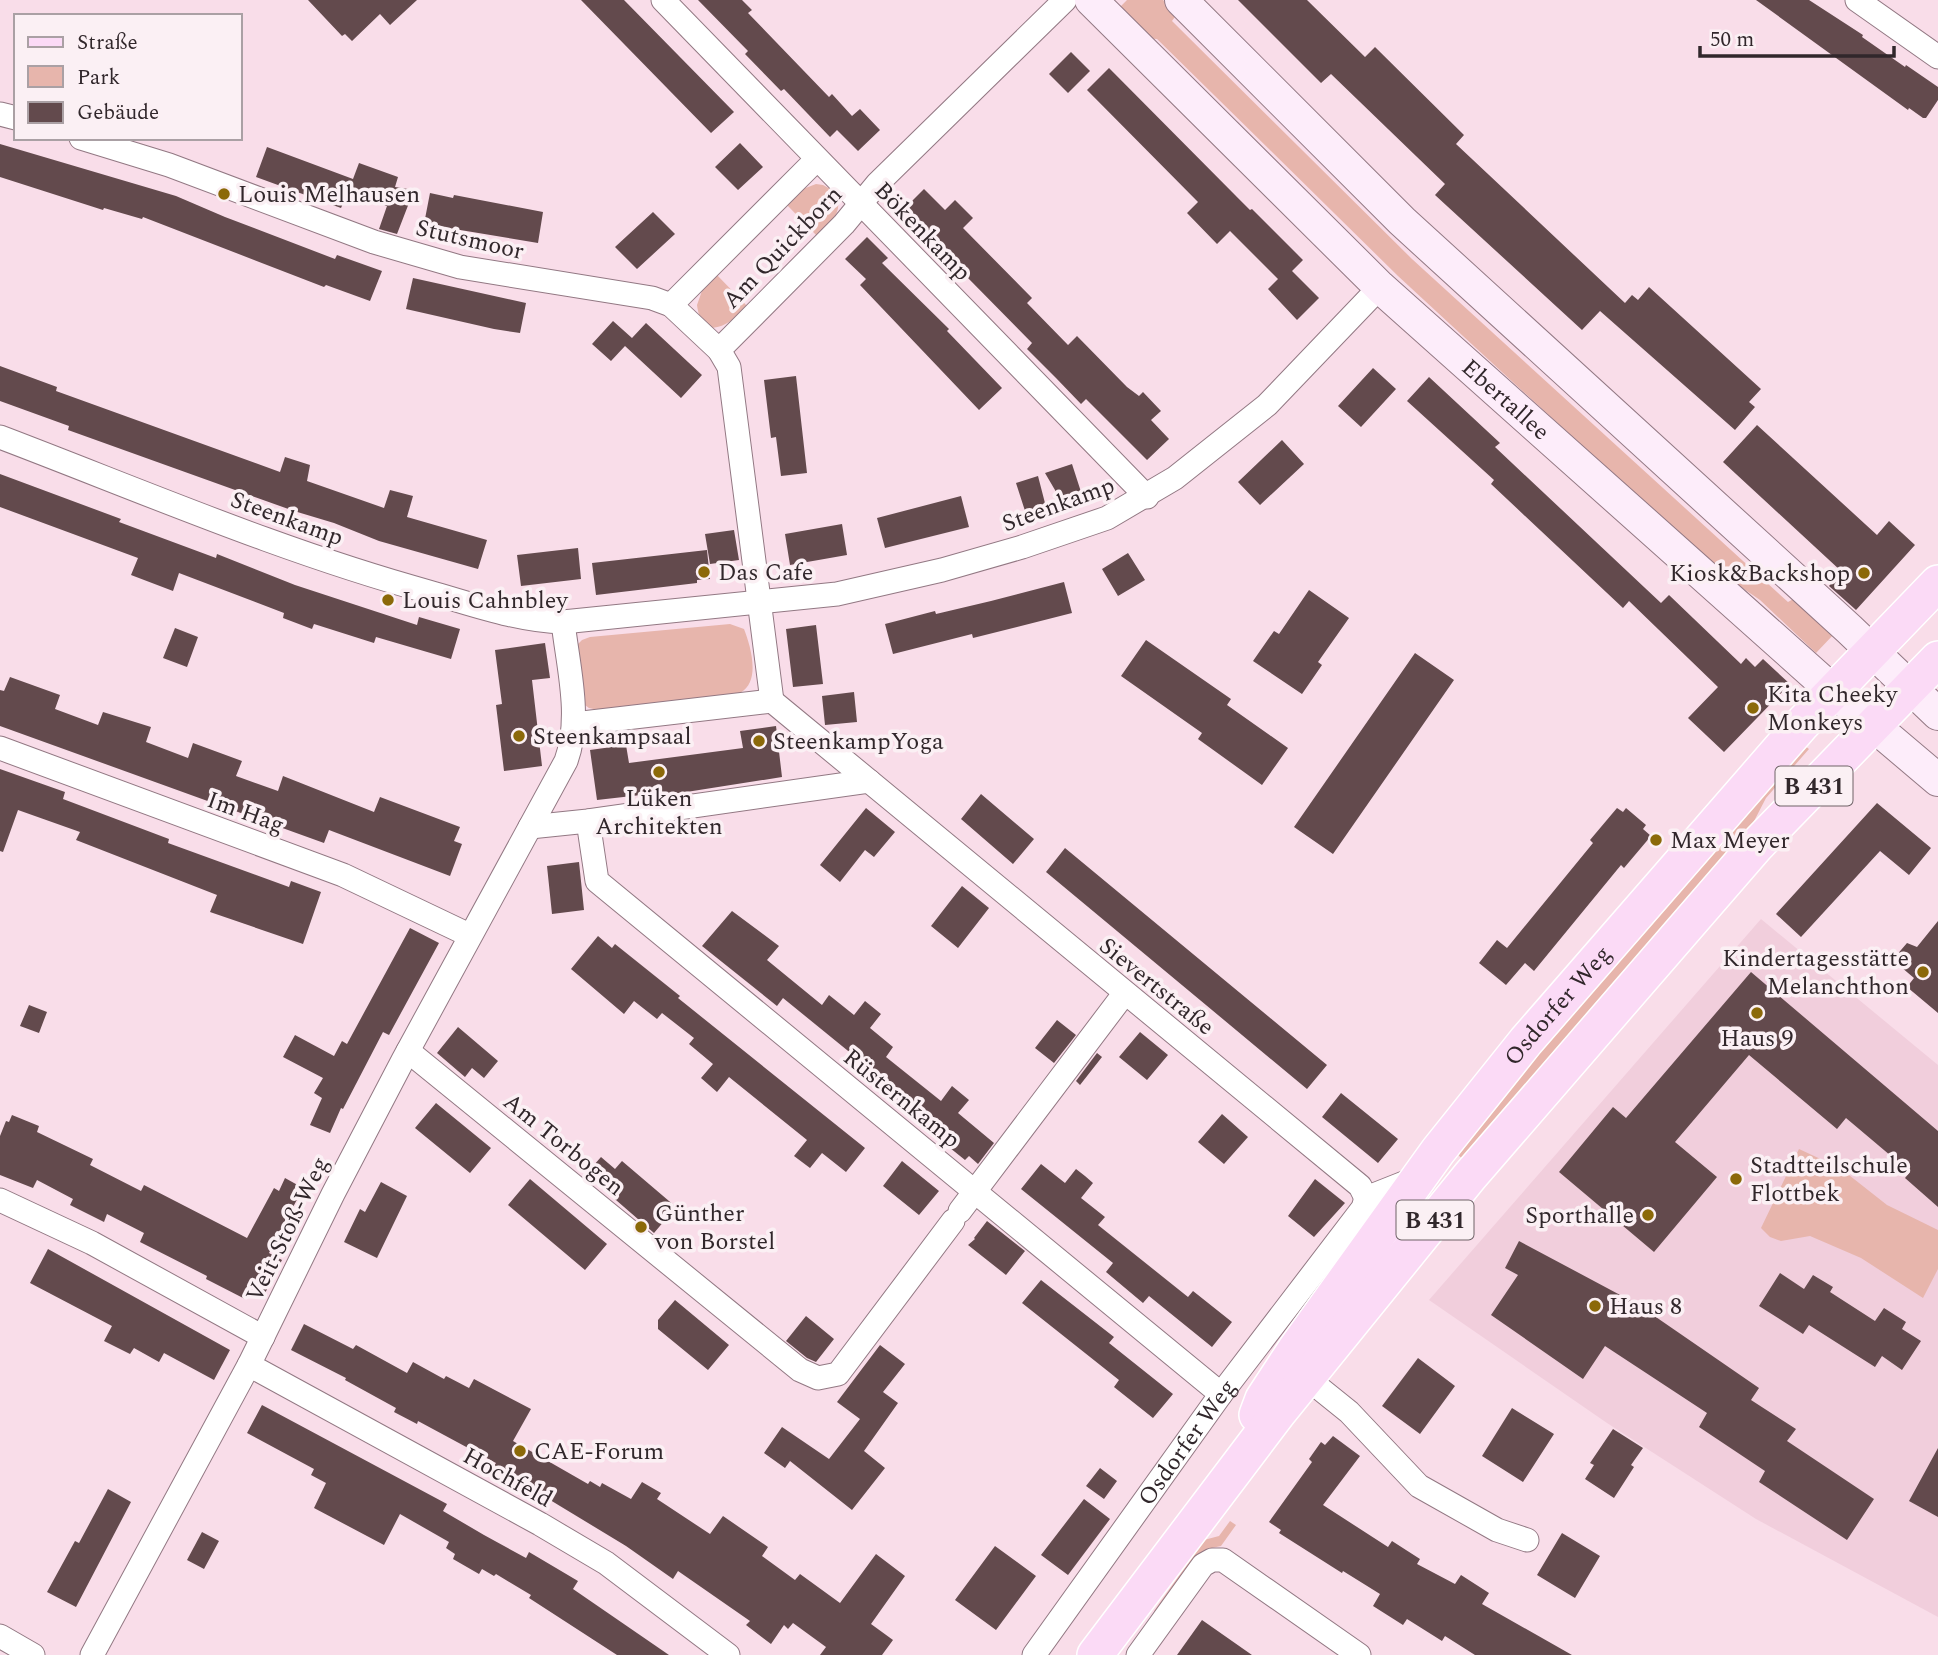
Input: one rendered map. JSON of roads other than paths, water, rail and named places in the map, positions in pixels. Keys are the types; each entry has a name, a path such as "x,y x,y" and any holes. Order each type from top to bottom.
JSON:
{"main road":[{"name":"Ebertallee","path":"1091,0 1380,287 1834,692 1938,780"},
{"path":"1181,0 1402,221 1938,714"},
{"name":"Osdorfer Weg","path":"1235,1469 1270,1389 1295,1350 1419,1177 1525,1041 1802,724 1938,583"},
{"name":"Osdorfer Weg","path":"1095,1655 1235,1469 1470,1176 1756,846 1938,659"}],"street":[{"name":"Bökenkamp","path":"663,0 1147,497"},
{"name":"Am Quickborn","path":"719,350 844,224 877,184 1065,0"},
{"path":"1857,0 1938,57"},
{"name":"Stutsmoor","path":"88,140 169,165 374,242 460,267 652,298 671,305 719,350"},
{"name":"Am Quickborn","path":"671,305 817,160"},
{"name":"Steenkamp","path":"0,437 340,565 501,612 549,622 837,594 942,570 1022,547 1108,518 1147,497 1267,405 1380,287"},
{"path":"574,724 772,701 729,367 719,350"},
{"path":"530,827 571,747 574,724 563,622"},
{"name":"Sievertstraße","path":"772,701 1360,1186 1366,1198"},
{"name":"Im Hag","path":"0,748 342,875 469,935"},
{"path":"530,827 869,781"},
{"name":"Rüsternkamp","path":"588,821 597,881 1221,1394"},
{"name":"Veit-Stoß-Weg","path":"92,1655 249,1365 332,1194 469,935 530,827"},
{"name":"Am Torbogen","path":"408,1051 800,1370 818,1378 838,1374 1124,994"},
{"path":"1366,1198 1419,1177"},
{"name":"Osdorfer Weg","path":"1034,1655 1221,1394 1363,1208 1366,1198"},
{"path":"0,1199 92,1243 263,1337"},
{"name":"Hochfeld","path":"249,1365 606,1563 728,1655"},
{"path":"1308,1379 1349,1412 1419,1486 1497,1530 1528,1540"},
{"path":"1138,1655 1203,1565 1212,1560 1223,1560 1359,1655"},
{"path":"0,1636 33,1655"}],"place":[{"name":"Louis Melhausen","path":"224,194"},
{"name":"Das Cafe","path":"704,572"},
{"name":"Kiosk&Backshop","path":"1864,573"},
{"name":"Louis Cahnbley","path":"388,600"},
{"name":"Kita Cheeky Monkeys","path":"1753,708"},
{"name":"Steenkampsaal","path":"519,736"},
{"name":"SteenkampYoga","path":"759,741"},
{"name":"Lüken Architekten","path":"659,772"},
{"name":"Max Meyer","path":"1656,840"},
{"name":"Kindertagesstätte Melanchthon","path":"1923,972"},
{"name":"Haus 9","path":"1757,1013"},
{"name":"Stadtteilschule Flottbek","path":"1736,1179"},
{"name":"Sporthalle","path":"1648,1215"},
{"name":"Günther von Borstel","path":"641,1227"},
{"name":"Haus 8","path":"1595,1306"},
{"name":"CAE-Forum","path":"520,1451"}]}
